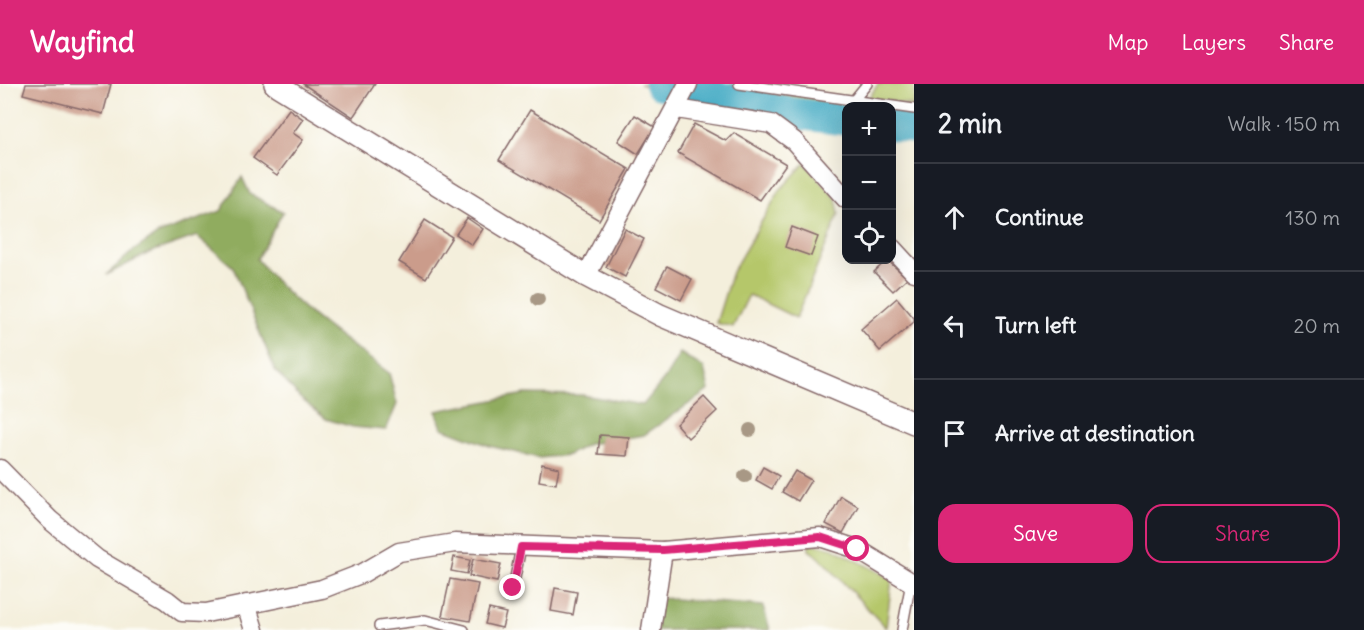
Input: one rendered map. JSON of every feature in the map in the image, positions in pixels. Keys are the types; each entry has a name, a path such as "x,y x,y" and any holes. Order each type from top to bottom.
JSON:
{"street":[{"path":"275,84 586,276 660,315 914,423"},
{"path":"586,276 677,109 688,84"},
{"path":"677,109 771,124 794,141 842,195"},
{"path":"896,253 914,272"},
{"path":"0,469 50,520 97,559 167,600 182,612 206,613 322,589 363,573 399,552 455,543 663,550 820,537 857,549 912,583"},
{"path":"651,630 663,550"},
{"path":"246,604 254,630"}],"lane":[{"path":"739,84 914,109"},
{"path":"853,101 867,84"},
{"path":"513,588 521,547"},
{"path":"902,630 912,583"},
{"path":"379,626 425,620 464,630"}],"green space":[{"path":"640,84 732,84 777,93 865,102 842,102 842,128 691,100"},
{"path":"878,84 914,84 914,105 869,98"},
{"path":"896,105 914,107 914,142 896,139"},
{"path":"805,163 836,198 839,214 796,318 749,295 733,327 716,323 732,272 780,190"},
{"path":"242,177 250,194 283,212 257,259 287,293 303,307 389,373 397,404 386,430 353,427 326,419 300,398 275,370 233,267 197,236 151,252 106,275 133,251 158,234 221,211"},
{"path":"680,353 704,368 709,390 644,435 588,444 568,455 539,458 490,446 442,428 436,411 525,394 582,395 643,405 665,378"},
{"path":"809,543 833,548 892,579 886,628 820,558 809,550"},
{"path":"661,598 763,606 770,630 651,630"}],"building":[{"path":"26,84 111,84 103,114 23,94"},
{"path":"303,84 375,84 353,117"},
{"path":"289,109 303,119 293,133 303,140 277,175 253,158"},
{"path":"530,110 629,169 599,220 499,160"},
{"path":"635,115 655,127 638,154 618,141"},
{"path":"694,124 726,141 734,133 786,164 760,200 678,153"},
{"path":"467,218 483,229 472,245 456,234"},
{"path":"425,220 452,237 426,278 399,262"},
{"path":"792,227 818,237 811,256 785,247"},
{"path":"625,229 644,239 625,277 606,267"},
{"path":"883,264 891,264 907,278 893,291 874,272"},
{"path":"667,266 692,279 681,300 656,287"},
{"path":"897,298 914,318 914,322 880,351 861,329"},
{"path":"704,397 717,411 688,438 676,424"},
{"path":"600,435 629,437 627,456 598,454"},
{"path":"542,464 559,468 556,484 539,481"},
{"path":"763,467 779,476 772,489 756,480"},
{"path":"795,471 811,480 798,501 782,492"},
{"path":"841,496 858,506 843,533 826,524"},
{"path":"454,557 470,560 467,574 451,571"},
{"path":"473,559 501,564 497,582 469,576"},
{"path":"450,579 478,584 470,621 442,616"},
{"path":"555,588 577,592 573,615 551,611"},
{"path":"489,609 506,613 502,628 485,624"}],"waterway":[{"path":"660,84 784,112 842,119"},
{"path":"896,126 914,128"}],"route":[{"path":"513,588 521,547 663,550 795,537 820,537 857,549"}]}
